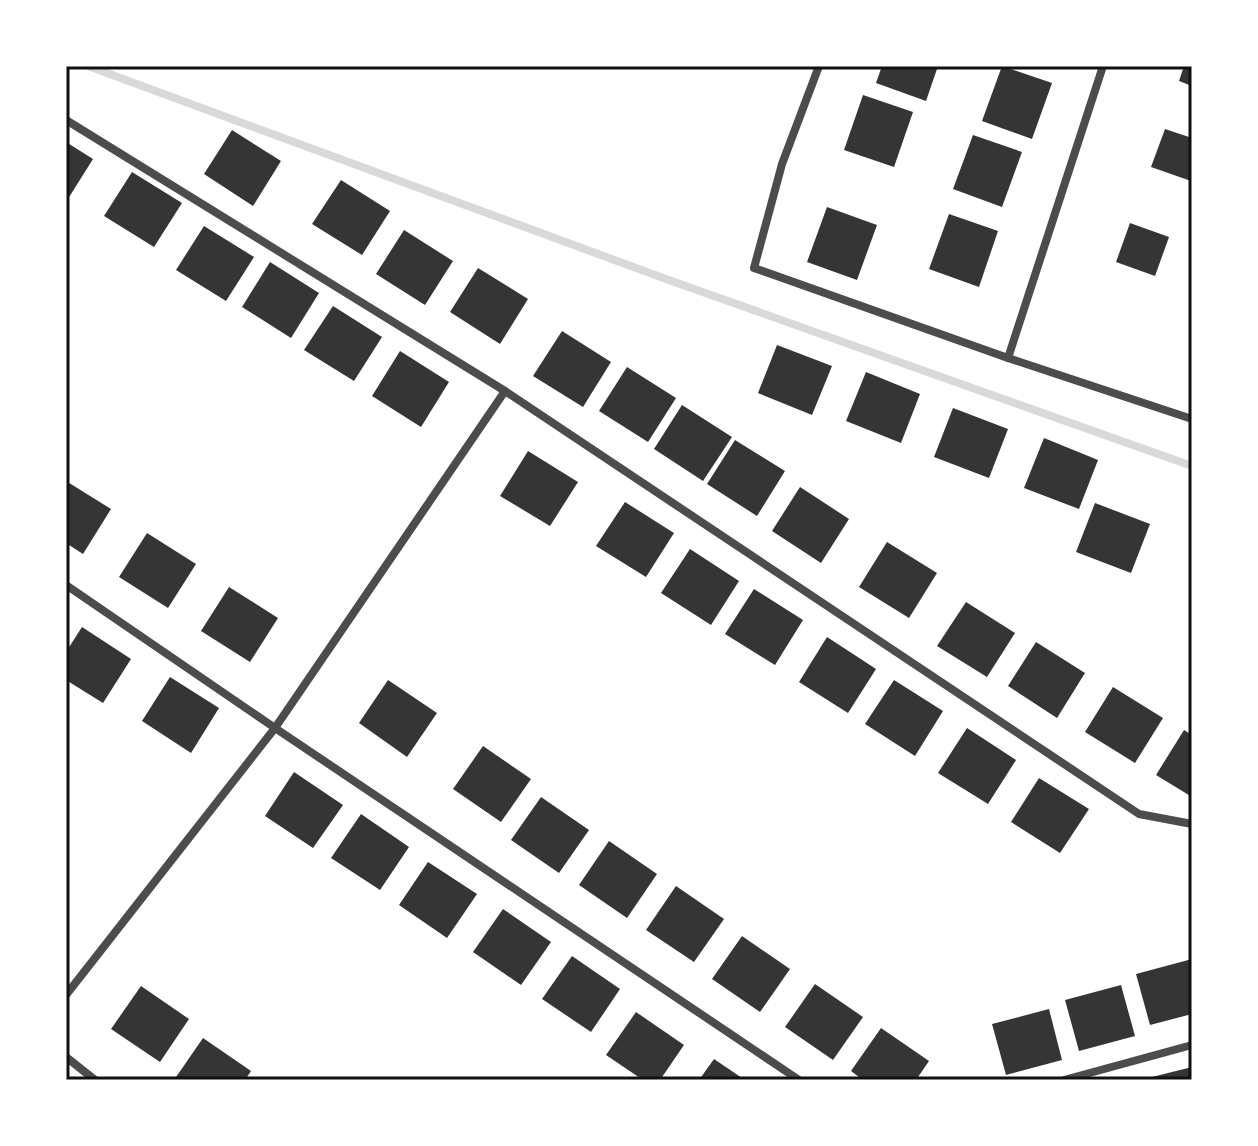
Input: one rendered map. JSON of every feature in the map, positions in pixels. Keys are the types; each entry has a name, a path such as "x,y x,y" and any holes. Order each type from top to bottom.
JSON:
{"street":[{"path":"819,66 782,164 754,268 1192,419"},
{"path":"1008,358 1103,66"},
{"path":"66,120 505,391 1139,814 1192,824"},
{"path":"66,995 275,728 505,391"},
{"path":"66,585 799,1080"},
{"path":"1064,1080 1192,1045"},
{"path":"66,1057 95,1080"}],"building":[{"path":"882,66 938,66 926,101 876,83"},
{"path":"1002,66 1052,83 1032,139 982,121"},
{"path":"1184,66 1192,66 1192,86 1179,81"},
{"path":"863,95 913,112 894,167 844,150"},
{"path":"1165,129 1192,138 1191,181 1151,167"},
{"path":"232,130 281,161 253,206 204,174"},
{"path":"973,135 1022,152 1002,207 953,189"},
{"path":"66,142 93,159 66,202"},
{"path":"132,172 182,203 154,247 104,216"},
{"path":"341,180 390,211 362,255 312,224"},
{"path":"827,207 877,225 857,280 807,262"},
{"path":"949,214 998,231 979,287 929,269"},
{"path":"1130,223 1169,237 1155,276 1116,262"},
{"path":"204,226 254,257 226,301 176,270"},
{"path":"404,230 453,261 425,305 376,274"},
{"path":"270,262 319,293 291,338 242,307"},
{"path":"478,268 528,299 500,344 450,312"},
{"path":"333,306 382,337 354,381 304,350"},
{"path":"562,331 611,362 583,407 533,376"},
{"path":"777,345 832,366 812,415 758,393"},
{"path":"400,351 449,382 421,427 372,396"},
{"path":"627,367 676,398 648,442 599,411"},
{"path":"866,372 920,394 901,443 846,421"},
{"path":"682,405 732,437 703,481 654,449"},
{"path":"953,408 1008,429 989,478 934,457"},
{"path":"1044,438 1098,460 1079,509 1024,488"},
{"path":"735,440 785,471 757,516 707,484"},
{"path":"528,451 578,482 550,526 500,496"},
{"path":"66,481 111,509 83,554 66,543"},
{"path":"800,487 849,519 821,563 772,531"},
{"path":"625,502 674,533 646,577 596,546"},
{"path":"1095,503 1150,524 1131,573 1076,552"},
{"path":"147,533 196,564 168,608 119,577"},
{"path":"887,542 937,573 909,618 859,587"},
{"path":"690,549 739,581 711,625 661,593"},
{"path":"229,587 278,618 250,662 201,631"},
{"path":"754,589 803,620 775,665 725,634"},
{"path":"966,602 1015,633 987,677 937,646"},
{"path":"82,627 131,659 103,703 66,680 66,652"},
{"path":"827,637 876,669 848,713 799,682"},
{"path":"1036,642 1085,673 1057,718 1008,686"},
{"path":"170,677 219,708 191,753 142,721"},
{"path":"388,680 437,713 407,757 359,723"},
{"path":"894,680 943,711 915,756 865,724"},
{"path":"1113,687 1163,718 1135,763 1085,732"},
{"path":"967,728 1016,760 988,804 938,773"},
{"path":"1184,730 1192,735 1192,797 1156,775"},
{"path":"483,746 531,779 501,822 453,789"},
{"path":"294,772 343,805 313,848 265,816"},
{"path":"1039,778 1089,809 1060,853 1011,822"},
{"path":"541,797 589,830 559,873 511,840"},
{"path":"361,814 409,847 380,890 331,858"},
{"path":"609,841 657,874 627,918 579,885"},
{"path":"428,862 477,894 447,938 399,905"},
{"path":"676,886 724,919 694,962 646,930"},
{"path":"503,909 551,942 521,985 473,952"},
{"path":"742,936 790,969 760,1012 712,979"},
{"path":"572,956 620,989 591,1032 542,999"},
{"path":"1192,959 1192,1014 1150,1025 1136,974"},
{"path":"815,984 863,1017 833,1060 785,1027"},
{"path":"1121,985 1135,1036 1079,1051 1065,1000"},
{"path":"141,986 189,1019 160,1062 111,1029"},
{"path":"1049,1009 1062,1060 1006,1075 992,1024"},
{"path":"636,1012 684,1045 660,1080 643,1080 606,1055"},
{"path":"881,1028 929,1061 916,1080 863,1080 851,1071"},
{"path":"203,1038 251,1071 245,1080 174,1080"},
{"path":"714,1059 745,1080 699,1080"},
{"path":"1192,1067 1192,1080 1144,1079"}],"waterway":[{"path":"88,66 666,279 1192,466"}]}
